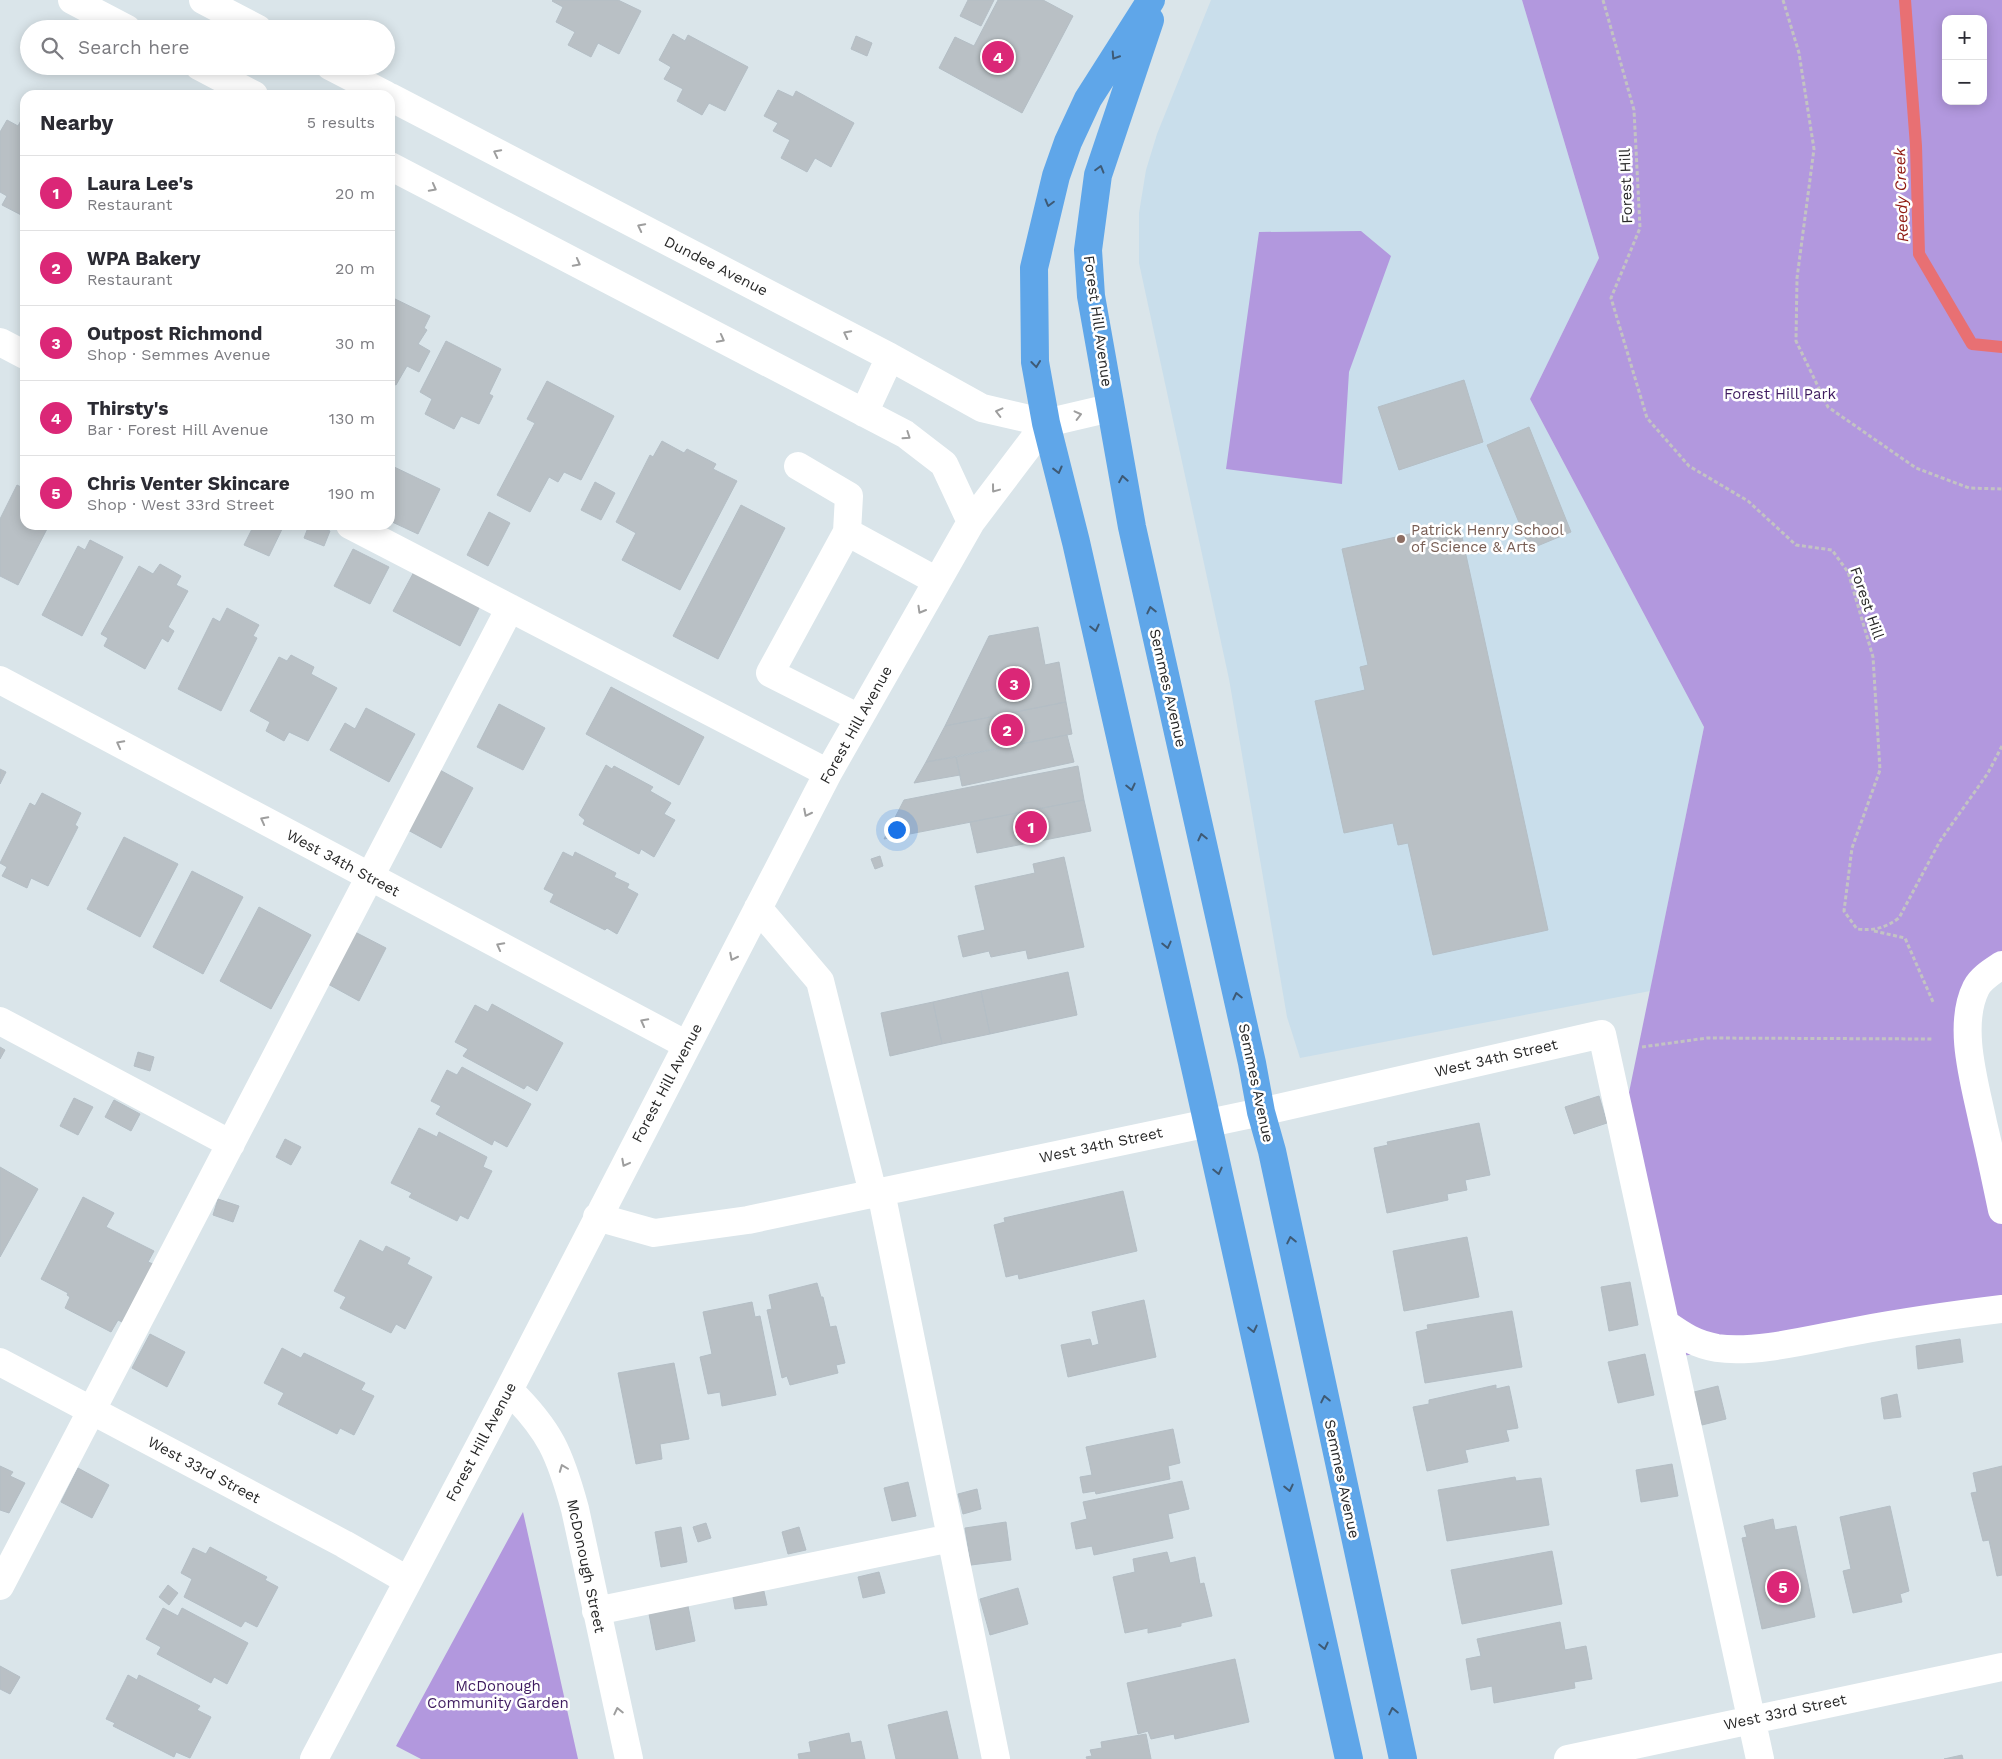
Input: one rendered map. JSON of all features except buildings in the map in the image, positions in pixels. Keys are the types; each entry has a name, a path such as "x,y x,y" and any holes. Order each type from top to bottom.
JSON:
{"main road":[{"path":"1150,0 1088,98 1068,142 1056,176 1034,268 1035,362 1046,423 1076,542 1208,1123 1349,1759"},
{"name":"Forest Hill Avenue","path":"1110,408 1092,296 1088,250 1092,210 1098,175 1157,0"},
{"name":"Semmes Avenue","path":"1110,408 1132,527 1252,1063 1261,1112 1403,1759"}],"street":[{"path":"72,0 110,20"},
{"path":"203,0 241,20"},
{"path":"216,75 245,90"},
{"path":"347,75 376,90"},
{"name":"Dundee Avenue","path":"395,100 890,357 982,408 1046,423"},
{"path":"395,169 905,434 944,464 971,522"},
{"path":"0,342 20,352"},
{"path":"864,413 890,357"},
{"name":"Forest Hill Avenue","path":"314,1759 509,1390 828,773 971,522 1046,423 1110,408"},
{"path":"798,466 849,496 847,532 770,673 859,718"},
{"path":"360,530 828,773"},
{"path":"847,532 937,581"},
{"path":"0,1586 510,608"},
{"name":"West 34th Street","path":"0,680 687,1045"},
{"path":"758,908 820,980 877,1193 996,1759"},
{"path":"2002,965 1990,972 1977,986 1971,1003 1969,1017 1969,1056 2002,1210"},
{"path":"0,1022 231,1144"},
{"path":"1604,1043 1760,1759"},
{"name":"West 34th Street","path":"597,1217 654,1233 748,1220 1261,1112 1604,1043"},
{"path":"1666,1324 1690,1341 1717,1348 1740,1348 1780,1345 1920,1319 2002,1309"},
{"name":"West 33rd Street","path":"0,1362 407,1580"},
{"name":"McDonough Street","path":"509,1390 531,1412 550,1438 564,1470 575,1508 629,1759"},
{"path":"596,1611 951,1538"},
{"name":"West 33rd Street","path":"1568,1759 2002,1667"}],"path":[{"name":"Forest Hill","path":"1603,0 1634,110 1640,228 1611,298 1647,418 1689,466 1748,501 1796,545 1832,550 1848,572 1873,657 1880,770 1852,848 1844,911 1857,929 1871,930"},
{"path":"1783,0 1799,53 1814,149 1797,278 1796,341 1828,407 1916,468 1968,488 2002,489"},
{"path":"1871,930 1887,926 1899,918 1940,841 1988,773 2002,746"},
{"path":"1871,930 1904,938 1936,1009 1969,1040"},
{"path":"1604,1043 1706,1038 1969,1040"}],"shaded area":[{"name":"Patrick Henry School of Science & Arts","path":"1211,0 1522,0 1599,258 1530,399 1704,727 1650,991 1300,1058 1287,1017 1229,679 1139,263 1139,213 1146,170 1157,134"}],"green space":[{"name":"Forest Hill Park","path":"1522,0 2002,0 2002,970 1972,1009 2002,1200 2002,1307 1669,1358 1625,1112 1704,727 1530,399 1599,258"},
{"path":"1361,231 1391,256 1349,372 1342,484 1226,469 1259,232"},
{"name":"McDonough Community Garden","path":"523,1512 578,1759 421,1759 396,1746"}],"waterway":[{"name":"Reedy Creek","path":"1905,0 1916,146 1919,254 1972,344 2002,347"}],"place":[{"name":"Thirsty's","path":"998,57"},
{"name":"Patrick Henry School of Science & Arts","path":"1401,539"},
{"name":"Outpost Richmond","path":"1014,684"},
{"name":"WPA Bakery","path":"1007,730"},
{"name":"Laura Lee's","path":"1031,827"},
{"name":"Chris Venter Skincare","path":"1783,1587"}]}
